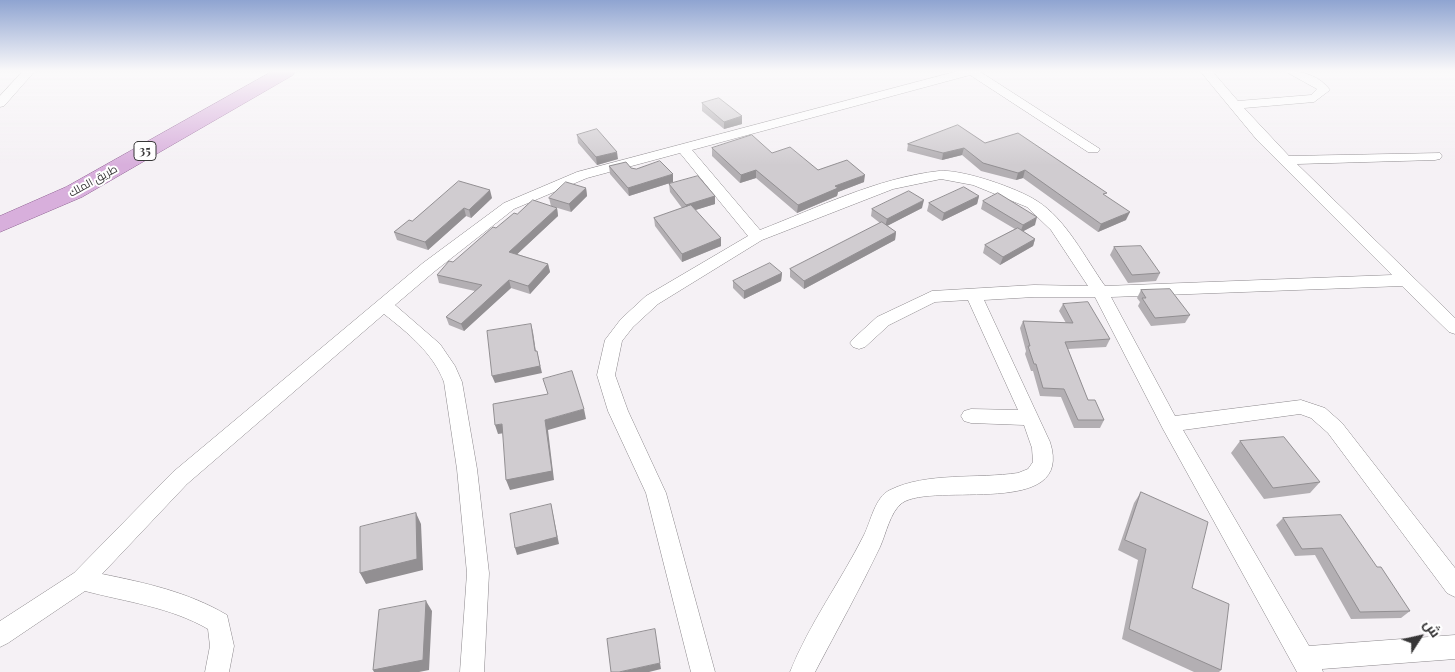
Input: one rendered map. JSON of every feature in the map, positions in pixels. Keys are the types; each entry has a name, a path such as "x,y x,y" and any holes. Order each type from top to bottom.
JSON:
{"main road":[{"name":"طريق الملك","path":"0,225 74,192 230,102"}],"street":[{"path":"0,635 82,580 180,478 429,267 510,206 547,188 582,175 852,102"},
{"path":"1021,102 1093,149"},
{"path":"1234,102 1262,137 1455,328"},
{"path":"1236,105 1265,102"},
{"path":"683,148 757,238"},
{"path":"1286,160 1435,156"},
{"path":"703,672 656,493 618,411 606,375 614,340 627,323 652,300 757,238 889,186 940,175 976,181 1004,190 1032,204 1056,227 1100,292 1170,424 1308,665 1455,647"},
{"path":"859,343 883,321 932,297 1034,291 1100,292 1407,280"},
{"path":"802,672 872,541 887,507 896,496 915,491 1011,484 1037,473 1042,468 1044,458 1031,418 974,294"},
{"path":"384,305 411,327 443,360 450,371 453,382 467,468 478,573 472,672"},
{"path":"1170,424 1301,407 1318,413 1335,428 1455,586"},
{"path":"971,416 1031,418"},
{"path":"82,580 168,600 202,612 218,623 222,646 217,672"}],"building":[{"path":"725,102 742,116 724,122 702,103"},
{"path":"958,125 985,143 1018,133 1107,193 1103,194 1130,212 1101,224 1025,170 1018,173 983,163 964,148 943,153 908,144"},
{"path":"597,129 617,152 596,157 577,135"},
{"path":"752,135 772,153 790,147 818,170 847,160 865,175 835,186 838,188 798,205 756,170 741,175 712,148"},
{"path":"660,161 673,174 628,188 609,166 626,162 631,168 636,169"},
{"path":"698,176 715,196 686,205 669,184"},
{"path":"459,181 490,190 469,210 464,208 425,242 394,232 409,220 412,221"},
{"path":"566,182 586,188 569,204 549,198"},
{"path":"964,187 979,196 944,213 929,203"},
{"path":"909,191 924,200 887,219 872,209"},
{"path":"998,193 1037,217 1023,225 983,201"},
{"path":"533,200 557,208 509,252 548,264 528,286 509,280 461,324 446,317 482,285 437,275 449,261 453,262 493,227 496,228 514,213 517,214"},
{"path":"691,205 721,238 682,254 654,218"},
{"path":"882,222 896,232 804,281 790,269"},
{"path":"1018,228 1035,239 1003,257 985,245"},
{"path":"1141,246 1160,273 1132,275 1114,247"},
{"path":"770,263 782,273 744,291 733,281"},
{"path":"1170,289 1190,315 1155,318 1142,298 1146,298 1141,290"},
{"path":"1088,302 1110,339 1065,342 1088,400 1095,400 1104,420 1078,420 1064,389 1043,388 1028,346 1030,346 1023,321 1073,323 1063,304"},
{"path":"531,324 535,351 537,351 540,366 492,376 487,331"},
{"path":"572,371 584,409 545,420 552,471 506,480 502,424 495,425 493,404 548,394 543,379"},
{"path":"1284,437 1320,482 1273,488 1240,441"},
{"path":"1141,492 1208,522 1192,588 1229,604 1221,670 1129,629 1146,549 1125,540"},
{"path":"551,504 557,537 515,548 510,514"},
{"path":"416,513 417,559 360,573 360,527"},
{"path":"1341,515 1377,567 1381,567 1410,611 1360,612 1322,548 1302,549 1283,518"},
{"path":"426,601 423,660 373,670 379,610"},
{"path":"655,629 660,663 611,672 607,639"}]}
